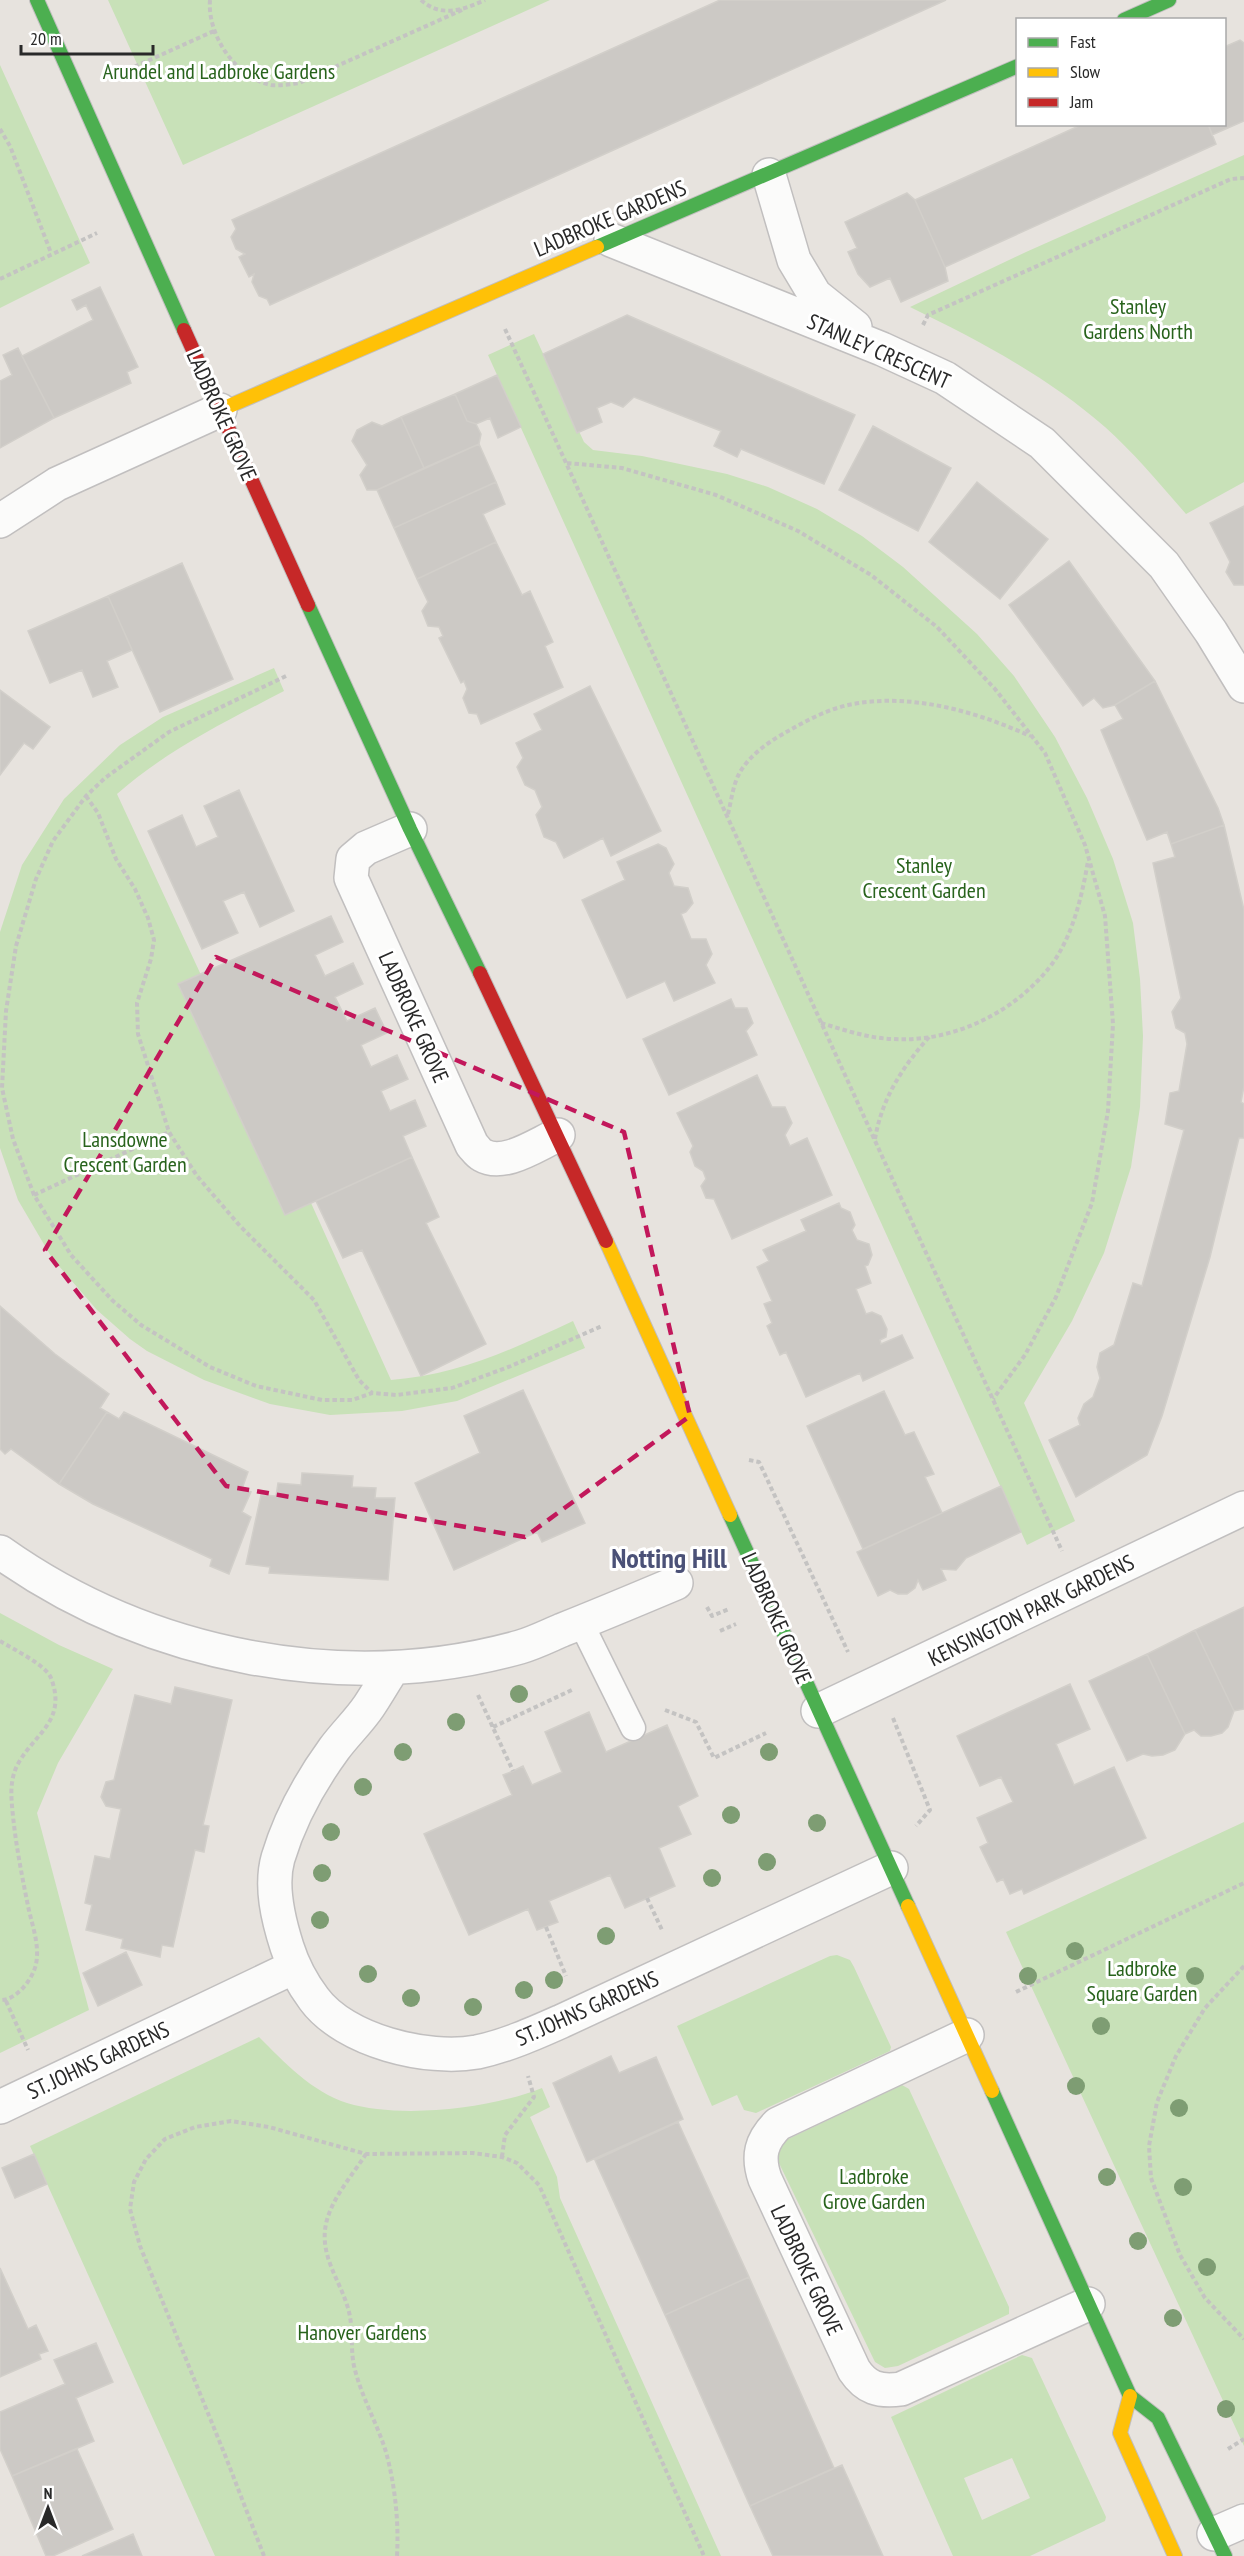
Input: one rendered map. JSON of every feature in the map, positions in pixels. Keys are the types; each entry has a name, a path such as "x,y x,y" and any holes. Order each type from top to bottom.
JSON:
{"main road":[{"name":"LADBROKE GROVE","path":"37,0 410,829 558,1135 1130,2396 1158,2418 1220,2545"},
{"path":"1128,18 1169,0"},
{"name":"LADBROKE GARDENS","path":"220,410 1016,66"},
{"path":"1130,2396 1120,2433 1170,2554"}],"street":[{"path":"769,175 794,260 815,295 894,355"},
{"name":"STANLEY CRESCENT","path":"611,240 945,378 1042,443 1164,565 1211,632 1244,686"},
{"path":"0,521 57,484 220,410"},
{"name":"LADBROKE GROVE","path":"410,829 366,848 353,859 351,878 472,1145 482,1155 498,1159 508,1157 558,1135"},
{"name":"KENSINGTON PARK GARDENS","path":"818,1712 1244,1508"},
{"path":"0,1552 72,1596 130,1624 266,1661 326,1668 393,1668 461,1660 522,1646 676,1583"},
{"name":"ST. JOHNS GARDENS","path":"393,1668 368,1708 335,1748 311,1783 291,1822 278,1860 275,1894 281,1930 294,1967 315,2001 341,2024 371,2037 403,2048 436,2055 476,2052 512,2042 891,1868"},
{"name":"ST. JOHNS GARDENS","path":"0,2107 294,1967"},
{"name":"LADBROKE GROVE","path":"967,2035 778,2124 765,2137 760,2153 760,2165 765,2179 854,2370 861,2381 870,2387 883,2392 901,2389 1088,2304"},
{"path":"1220,2545 1244,2521"}],"lane":[{"path":"581,1623 633,1728"}],"path":[{"path":"210,0 209,8 214,31 224,50 243,72 271,85 299,83 485,0"},
{"path":"421,0 430,8 446,12 462,10"},
{"path":"78,91 214,31"},
{"path":"0,129 10,146 51,253"},
{"path":"894,355 928,315 1231,179 1244,178"},
{"path":"0,279 51,253 134,218"},
{"path":"489,293 1079,1586"},
{"path":"566,463 622,468 716,495 798,531 871,574 937,627 995,689 1045,753 1089,857 1105,916 1113,1024 1108,1111 1092,1203 1056,1297 1025,1355 992,1399"},
{"path":"286,676 169,732 105,778 86,796 53,841 36,879 16,946 6,1011 2,1088 13,1139 34,1195 71,1255 112,1300 141,1325 210,1367 256,1386 322,1400 352,1400 372,1393 396,1395 452,1388 511,1366 637,1310"},
{"path":"728,815 738,774 768,741 811,718 853,704 894,701 940,706 990,718 1033,738"},
{"path":"86,796 98,813 116,859 140,899 154,940 152,959 137,1003 138,1034 169,1132 197,1176 232,1218 314,1300 359,1380 372,1393"},
{"path":"821,1023 849,1032 892,1039 929,1037 971,1026 1002,1010 1027,991 1053,963 1082,897 1089,857"},
{"path":"875,1140 878,1119 890,1090 907,1062 929,1037"},
{"path":"34,1195 169,1132"},
{"path":"759,1462 844,1646 893,1717 930,1810"},
{"path":"802,1579 811,1575"},
{"path":"708,1608 712,1616 734,1608"},
{"path":"720,1631 739,1623"},
{"path":"0,1641 31,1659 51,1676 55,1699 51,1722 19,1763 11,1786 21,1866 36,1939 36,1963 32,1977 22,1989 6,2001 0,2000"},
{"path":"461,1660 513,1771"},
{"path":"1016,1992 1244,1883"},
{"path":"647,1898 658,1922"},
{"path":"546,1927 581,2012"},
{"path":"1244,1966 1205,2008 1176,2056 1157,2102 1149,2146 1151,2178 1180,2255 1205,2298 1244,2339"},
{"path":"6,2001 45,2086"},
{"path":"502,2157 505,2135 534,2097 531,2082 512,2042"},
{"path":"264,2556 140,2246 130,2209 134,2182 146,2159 165,2139 195,2127 231,2121 269,2127 366,2154 473,2153 502,2157 517,2163 539,2185 704,2556"},
{"path":"366,2154 333,2205 325,2229 327,2257 347,2305 351,2321 353,2364 386,2452 394,2494 398,2536 397,2556"},
{"path":"1228,2449 1244,2439"}],"highlighted area":[{"path":"216,957 624,1132 690,1416 525,1537 226,1486 45,1250"}],"green space":[{"name":"Arundel and Ladbroke Gardens","path":"108,0 550,0 183,165"},
{"path":"0,65 90,263 0,308"},
{"name":"Stanley Gardens North","path":"1244,155 1244,482 1186,514 1126,447 1083,409 1012,361 910,307 1026,252"},
{"name":"Stanley Crescent Garden","path":"534,334 584,442 593,450 642,456 727,474 768,487 817,509 862,536 903,567 977,634 1014,676 1055,737 1087,798 1113,859 1133,923 1140,979 1143,1036 1140,1107 1131,1167 1104,1253 1072,1321 1024,1403 1075,1521 1027,1545 488,355"},
{"name":"Lansdowne Crescent Garden","path":"274,668 284,691 176,750 117,794 201,975 179,985 285,1215 311,1203 391,1380 462,1367 507,1351 573,1321 585,1348 457,1401 402,1411 330,1415 270,1404 204,1380 147,1351 97,1310 52,1258 18,1200 0,1148 0,932 22,865 64,799 120,745 163,717"},
{"path":"0,1613 59,1645 113,1669 58,1763 37,1813 89,2010 0,2053"},
{"name":"Ladbroke Square Garden","path":"1244,1822 1244,2446 1006,1932"},
{"path":"837,1955 850,1960 854,1967 891,2047 890,2051 756,2113 744,2110 737,2095 712,2106 677,2026 830,1956"},
{"name":"Hanover Gardens","path":"259,2037 299,2075 322,2092 347,2103 368,2108 418,2111 445,2109 497,2101 542,2088 550,2107 530,2117 557,2177 560,2198 721,2556 215,2556 30,2146"},
{"name":"Ladbroke Grove Garden","path":"902,2085 909,2089 1009,2307 1009,2314 898,2366 885,2368 875,2362 778,2161 778,2149 786,2140"},
{"path":"1022,2355 1032,2358 1106,2517 1105,2521 1030,2556 953,2556 891,2417","holes":["1012,2458 1030,2498 982,2520 964,2478"]}],"building":[{"path":"720,0 946,0 270,305 267,299 259,296 252,282 254,274 249,277 239,257 245,254 236,249 231,237 236,229 232,220"},
{"path":"1240,40 1244,43 1244,121 1212,135 1209,126 1226,126 1226,46"},
{"path":"1079,126 1209,126 1216,144 945,267 915,200"},
{"path":"907,193 915,200 945,267 948,281 901,302 890,278 870,287 858,274 848,252 857,248 845,222"},
{"path":"100,287 138,367 127,372 131,383 54,418 22,356 93,320 86,305 77,310 72,300"},
{"path":"627,315 855,415 824,484 741,449 737,457 714,446 721,431 634,397 623,407 611,402 597,408 602,422 577,433 543,354"},
{"path":"18,348 54,418 0,448 0,381 12,375 3,355"},
{"path":"497,375 521,427 498,438 490,418 476,424 467,421 455,394"},
{"path":"455,394 467,421 476,424 481,434 479,444 424,468 401,417"},
{"path":"401,417 424,468 377,490 367,490 360,475 367,465 352,441 357,430 372,422 382,426"},
{"path":"873,426 951,468 918,531 839,490"},
{"path":"479,444 496,482 394,528 377,490"},
{"path":"496,482 505,504 483,514 496,542 417,579 394,528"},
{"path":"977,482 1048,539 1000,599 929,542"},
{"path":"1244,506 1244,585 1234,585 1226,572 1230,562 1210,523"},
{"path":"496,542 522,595 530,591 553,642 545,646 563,687 481,724 477,714 469,713 463,698 467,689 464,681 461,683 439,638 443,636 439,627 428,626 422,611 428,602 417,579"},
{"path":"1069,561 1155,681 1115,705 1103,708 1094,698 1083,706 1009,605"},
{"path":"182,563 233,679 160,712 108,596"},
{"path":"108,596 132,650 107,661 118,687 93,697 82,670 50,683 28,631"},
{"path":"1155,681 1218,808 1224,825 1171,844 1167,832 1147,840 1101,730 1123,719 1115,705"},
{"path":"590,686 661,831 611,856 603,838 564,858 556,842 544,837 536,815 542,807 535,790 525,785 517,767 523,758 516,743 542,730 534,714"},
{"path":"0,690 50,727 33,749 24,743 0,775"},
{"path":"239,790 294,911 260,927 244,892 223,901 238,933 202,949 148,831 182,815 196,847 218,837 204,806"},
{"path":"1224,825 1244,910 1244,1086 1241,1102 1244,1104 1244,1138 1239,1138 1210,1257 1162,1416 1147,1455 1076,1497 1049,1440 1080,1425 1078,1418 1084,1404 1093,1397 1100,1378 1097,1367 1100,1353 1114,1345 1133,1283 1142,1286 1184,1130 1165,1124 1170,1093 1179,1091 1187,1044 1185,1033 1176,1028 1172,1012 1181,998 1153,863 1175,857 1171,844"},
{"path":"658,844 666,848 674,864 669,873 674,886 688,888 693,903 686,912 681,914 691,939 706,939 712,954 706,965 715,983 674,1001 665,981 627,998 582,900 625,880 617,862"},
{"path":"331,916 343,942 315,955 325,976 353,963 363,984 335,997 347,1021 375,1008 387,1033 361,1045 371,1067 397,1055 408,1079 381,1091 390,1111 415,1100 426,1126 403,1136 412,1157 285,1215 178,984"},
{"path":"731,999 735,1008 747,1008 753,1023 746,1031 757,1055 669,1095 643,1039"},
{"path":"757,1075 772,1107 785,1107 792,1123 785,1135 790,1146 807,1138 832,1195 732,1239 714,1199 706,1198 701,1186 706,1179 703,1171 695,1166 690,1152 693,1146 677,1113"},
{"path":"412,1157 439,1217 426,1223 486,1344 421,1376 362,1250 343,1258 316,1201"},
{"path":"839,1203 841,1208 850,1212 855,1225 852,1230 857,1240 869,1244 872,1255 868,1265 865,1266 871,1283 856,1289 866,1314 872,1312 881,1316 887,1329 886,1337 880,1340 881,1344 902,1335 913,1358 863,1381 860,1373 806,1397 786,1352 780,1355 767,1326 772,1323 764,1304 772,1301 757,1267 769,1261 763,1250 806,1231 801,1220"},
{"path":"0,1306 55,1354 109,1394 100,1408 107,1412 59,1484 11,1449 5,1454 0,1449"},
{"path":"523,1390 585,1523 542,1542 537,1532 454,1570 415,1483 480,1453 464,1416"},
{"path":"884,1391 905,1435 914,1432 934,1474 925,1477 942,1513 863,1549 807,1426"},
{"path":"107,1412 119,1419 124,1412 248,1472 242,1489 251,1492 242,1512 251,1517 229,1574 210,1566 212,1559 93,1504 59,1484"},
{"path":"302,1473 353,1476 352,1487 376,1488 375,1498 395,1498 388,1580 269,1573 270,1567 246,1564 261,1495 276,1496 278,1483 301,1485"},
{"path":"1001,1486 1021,1532 966,1558 956,1570 941,1569 946,1580 923,1590 918,1580 915,1588 907,1594 898,1594 890,1590 878,1596 857,1552"},
{"path":"1244,1607 1244,1709 1234,1711 1195,1630"},
{"path":"1195,1630 1234,1711 1228,1727 1222,1733 1211,1736 1201,1736 1194,1730 1185,1734 1147,1654"},
{"path":"1147,1654 1185,1734 1175,1750 1163,1755 1143,1754 1127,1761 1089,1681"},
{"path":"1070,1684 1090,1729 1056,1744 1074,1785 1114,1767 1146,1838 1024,1894 1022,1889 1010,1894 1003,1879 997,1882 980,1847 988,1843 977,1818 1013,1802 1001,1777 980,1786 957,1736"},
{"path":"175,1687 232,1700 203,1825 209,1826 204,1852 195,1850 173,1947 162,1945 160,1957 121,1948 123,1939 86,1930 92,1905 85,1903 95,1856 110,1859 121,1809 106,1806 101,1797 106,1782 114,1780 135,1695 171,1704"},
{"path":"589,1712 606,1752 667,1725 698,1796 678,1806 691,1834 659,1848 675,1886 625,1908 610,1875 549,1901 558,1922 537,1930 528,1909 469,1935 424,1834 512,1795 503,1775 523,1766 532,1785 562,1772 545,1732"},
{"path":"126,1952 142,1985 98,2006 83,1973"},
{"path":"611,2056 619,2073 656,2057 683,2119 587,2162 553,2083"},
{"path":"678,2122 749,2277 665,2315 595,2160"},
{"path":"34,2154 47,2184 15,2198 2,2168"},
{"path":"0,2268 28,2329 36,2325 48,2351 39,2354 41,2359 0,2377"},
{"path":"749,2277 834,2468 750,2506 665,2315"},
{"path":"96,2343 113,2382 76,2398 94,2441 12,2476 0,2449 0,2412 65,2384 54,2360"},
{"path":"77,2449 113,2529 53,2556 46,2556 12,2476"},
{"path":"842,2465 883,2556 773,2556 750,2506"},
{"path":"133,2534 142,2556 82,2556"}],"traffic: fast":[{"path":"37,0 184,330"},
{"path":"1128,18 1169,0"},
{"path":"597,247 1016,67"},
{"path":"308,605 410,829 480,973"},
{"path":"730,1515 908,1906"},
{"path":"992,2091 1130,2396 1158,2418 1225,2556"}],"traffic: slow":[{"path":"220,410 597,247"},
{"path":"606,1241 730,1515"},
{"path":"908,1906 992,2091"},
{"path":"1130,2396 1120,2433 1175,2556"}],"traffic: jam":[{"path":"184,330 308,605"},
{"path":"480,973 606,1241"}],"district":[{"name":"Notting Hill","path":"669,1557"}]}
